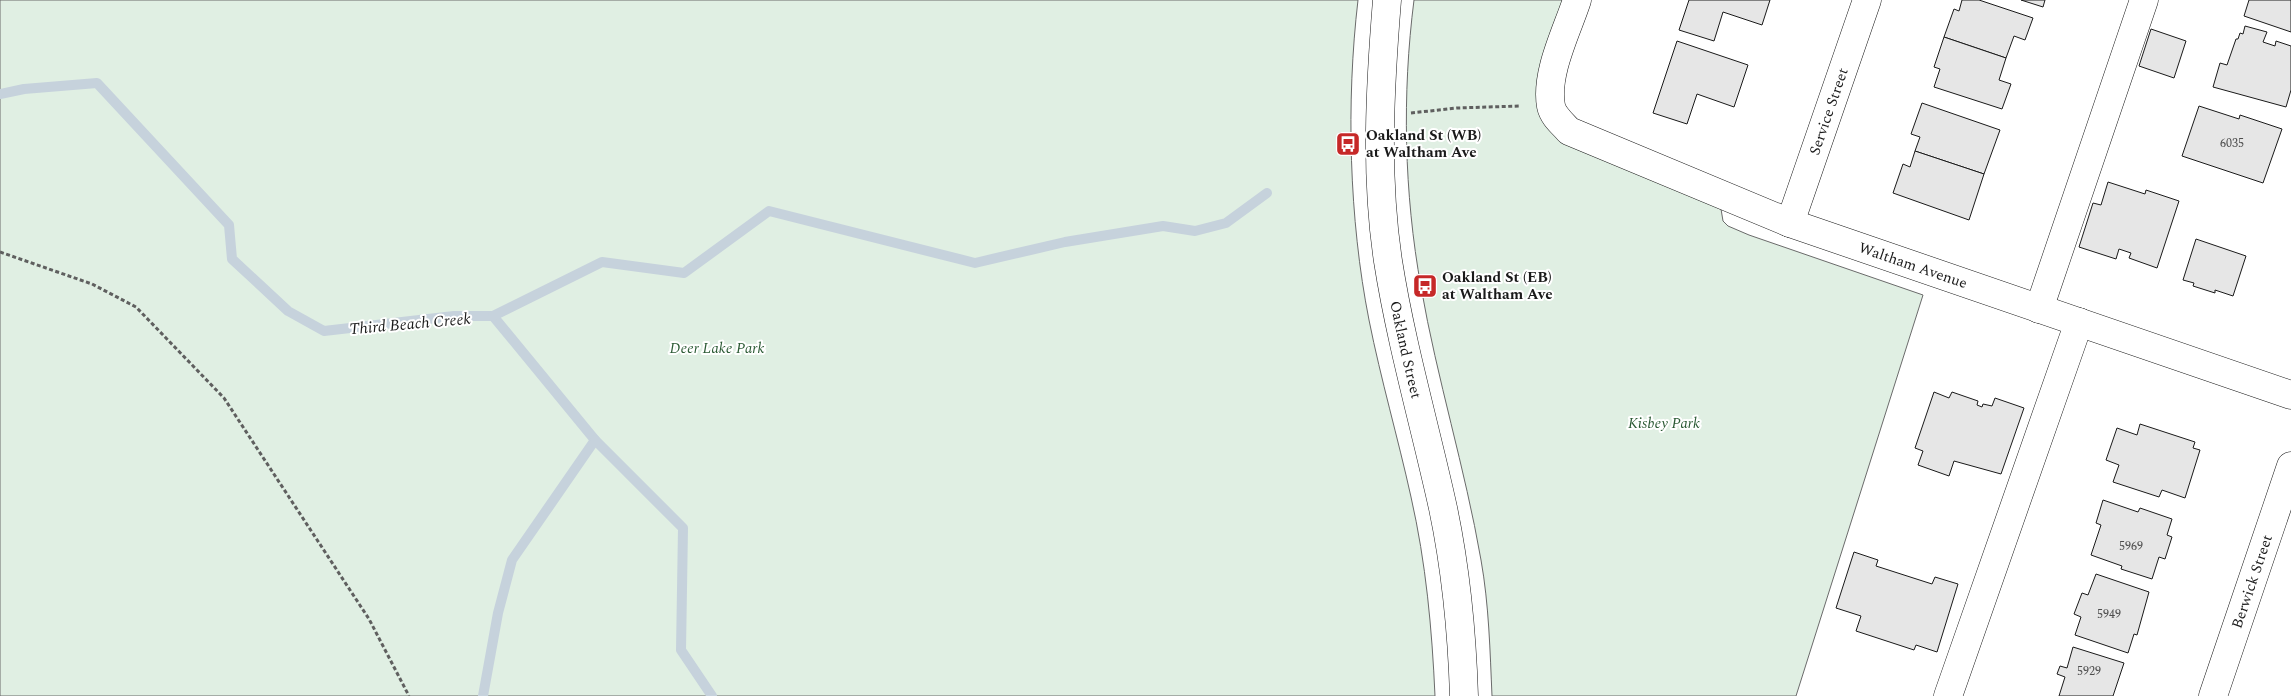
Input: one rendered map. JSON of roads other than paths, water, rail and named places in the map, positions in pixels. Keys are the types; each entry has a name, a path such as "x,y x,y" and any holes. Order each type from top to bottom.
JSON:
{"street":[{"name":"Oakland Street","path":"1387,0 1382,65 1380,135 1388,259 1407,358 1445,519 1455,580 1462,649 1464,696"},
{"name":"Waltham Avenue","path":"1577,0 1550,80 1551,107 1556,118 1569,131 1790,223 2291,395"},
{"name":"Service Street","path":"1790,223 1867,0"},
{"path":"2039,309 2144,0"},
{"path":"1948,696 2079,322"},
{"name":"Berwick Street","path":"2213,696 2291,466"}],"waterway":[{"name":"Third Beach Creek","path":"0,94 24,89 97,83 229,225 232,259 288,311 324,331 454,316 493,316 595,440 512,560 498,613 483,696"},
{"path":"493,316 602,262 684,273 769,211 975,263 1065,242 1163,226 1195,231 1226,223 1267,193"},
{"path":"595,440 683,528 681,650 712,696"}],"place":[{"name":"Oakland St (WB) at Waltham Ave","path":"1348,144"},
{"name":"Oakland St (EB) at Waltham Ave","path":"1425,286"}],"park label":[{"name":"Deer Lake Park","path":"717,348"},
{"name":"Kisbey Park","path":"1664,423"}]}
